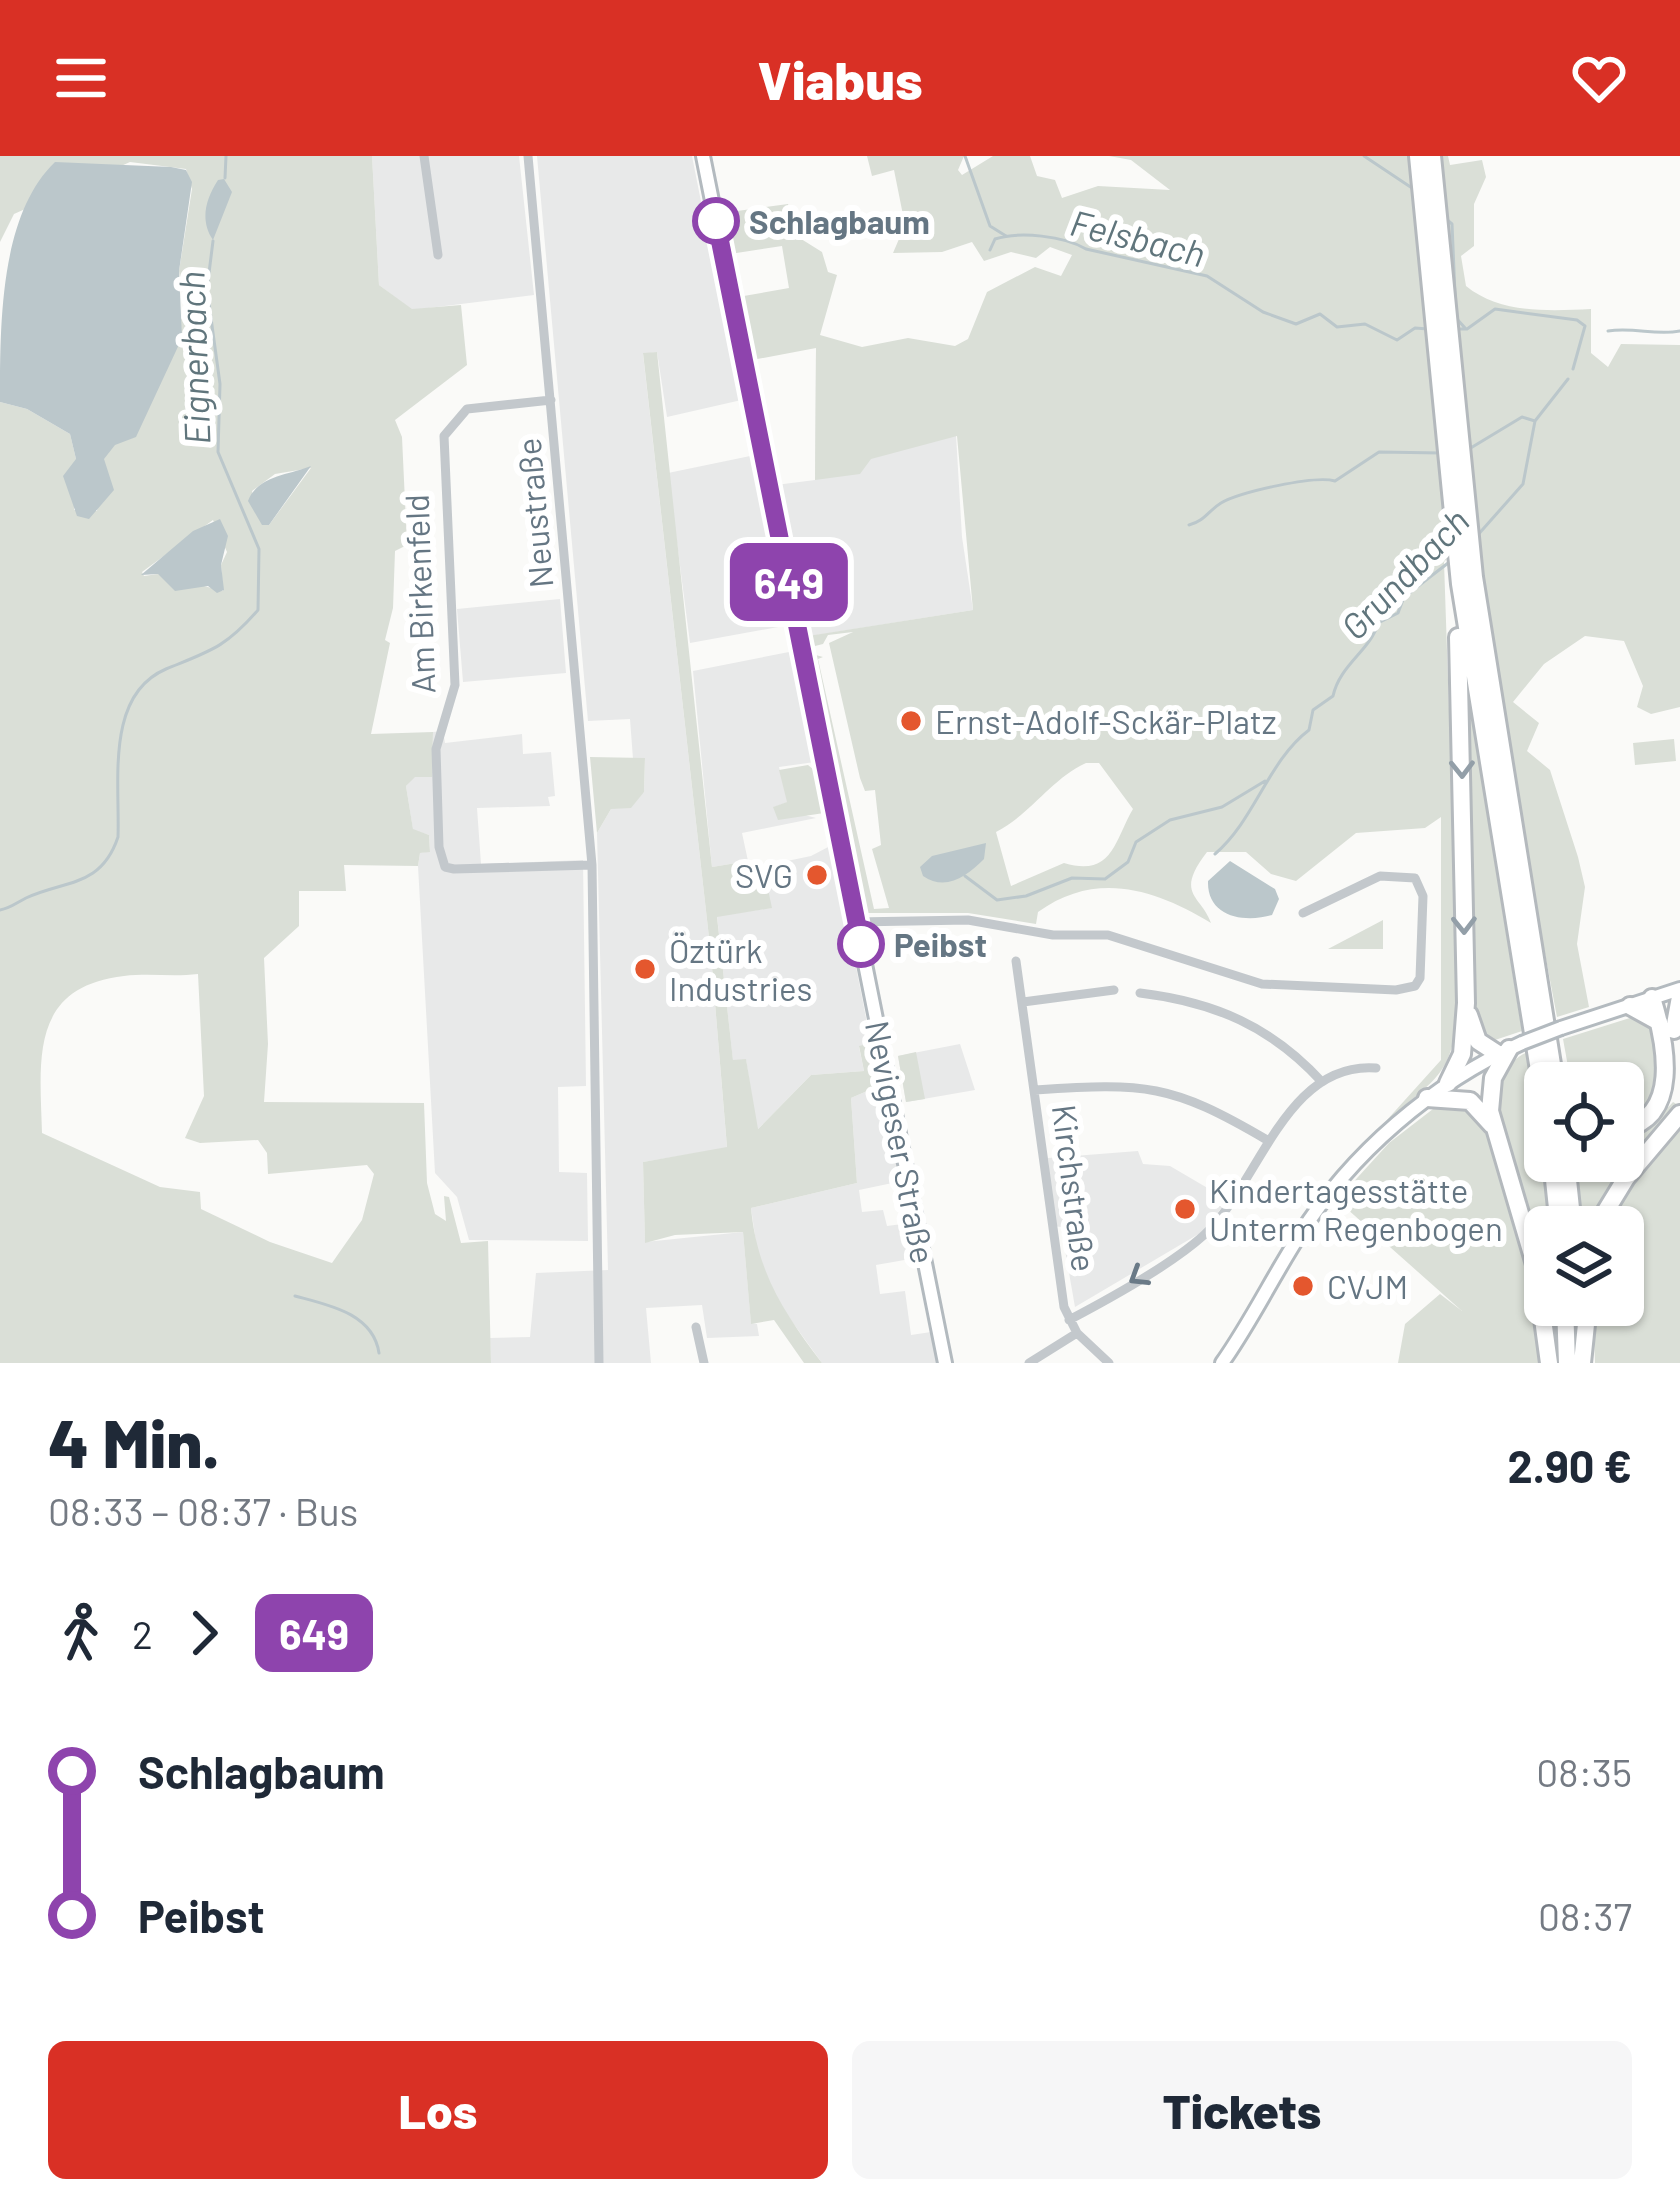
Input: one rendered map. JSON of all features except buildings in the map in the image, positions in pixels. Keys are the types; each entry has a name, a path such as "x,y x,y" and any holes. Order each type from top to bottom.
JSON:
{"highway":[{"path":"1418,156 1458,562 1537,1062"},
{"path":"1432,156 1475,689 1466,1003 1462,1054 1448,1083"},
{"path":"1475,689 1544,1020 1556,1041 1558,1062"},
{"path":"1644,1123 1670,1091 1669,995"},
{"path":"1666,1026 1669,995"},
{"path":"1466,1003 1478,1040 1510,1049 1491,1088 1492,1124 1536,1268 1549,1363"},
{"path":"1630,1006 1666,1026 1680,1050"},
{"path":"1427,1098 1470,1101 1492,1124"},
{"path":"1609,1206 1680,1114"},
{"path":"1566,1326 1567,1363"},
{"path":"1582,1363 1583,1326"}],"main road":[{"name":"Nevigeser Straße","path":"703,156 945,1363"},
{"path":"1222,1363 1323,1203 1427,1098 1510,1049 1669,995"}],"street":[{"path":"424,156 438,255"},
{"name":"Neustraße","path":"528,156 592,865 599,1363"},
{"name":"Am Birkenfeld","path":"550,400 467,409 445,436 441,456 455,685 436,749 439,847 445,867 592,865"},
{"path":"856,922 968,920 1054,934 1108,935 1262,984 1396,990 1415,986 1420,978 1423,896 1415,878 1380,876 1303,913"},
{"name":"Kirchstraße","path":"1016,961 1049,1230 1069,1320 1077,1334 1109,1363"},
{"path":"1023,1002 1114,990"},
{"path":"1140,993 1208,1008 1252,1025 1287,1043 1322,1082"},
{"path":"1069,1320 1206,1234 1238,1193 1267,1140 1322,1082 1355,1066 1376,1068"},
{"path":"1035,1090 1129,1084 1165,1088 1220,1111 1267,1140"},
{"path":"696,1327 704,1363"},
{"path":"1029,1363 1077,1334"}],"shaded area":[{"path":"0,156 372,156 379,285 412,309 461,305 467,365 395,420 402,437 407,545 395,551 393,608 385,640 390,643 371,734 433,732 432,777 415,777 406,786 413,829 429,835 430,852 420,853 418,866 344,865 346,891 299,891 299,926 264,958 268,1044 264,1102 424,1103 427,1183 435,1214 446,1221 444,1196 449,1197 461,1243 488,1241 491,1363 0,1363 0,402 27,409 70,434 76,459 74,510 97,511 103,459 185,313 179,271 192,189 186,169 130,162 14,214 0,242","holes":["311,468 269,525 259,516 252,491 275,474","213,520 227,552 221,565 223,591 142,572","198,974 204,1096 185,1138 200,1143 258,1140 267,1153 268,1174 367,1165 374,1174 362,1220 332,1263 270,1242 201,1209 200,1192 160,1187 42,1133 42,1054 56,1011 71,995 93,983 124,976"]},
{"path":"372,156 519,156 534,295 412,310 379,285"},
{"path":"537,156 692,156 728,338 747,337 759,396 667,417 657,352 643,354 711,955 727,1148 643,1162 645,1242 743,1232 751,1323 757,1324 759,1336 707,1338 702,1305 646,1308 651,1363 491,1363 490,1338 530,1337 536,1273 608,1270 597,833 611,809 644,792 645,759 633,759 630,719 588,721"},
{"path":"867,156 964,156 958,170 962,175 993,156 1030,156 1037,176 1055,180 1062,198 1098,186 1170,190 1131,160 1109,156 1448,156 1450,165 1482,160 1486,177 1474,204 1474,246 1461,256 1466,286 1510,306 1591,309 1591,353 1608,367 1621,344 1680,345 1680,707 1651,714 1637,707 1643,686 1624,641 1585,636 1544,664 1513,702 1539,723 1527,751 1550,770 1578,857 1585,887 1577,944 1589,1007 1557,1017 1509,764 1477,527 1444,562 1459,1005 1456,1029 1439,1073 1386,1121 1441,1060 1441,817 1425,828 1356,833 1296,881 1271,874 1246,852 1207,852 1191,886 1211,923 1147,894 1103,888 1060,899 1038,912 1036,924 968,913 868,913 812,654 823,657 818,659 874,909 889,908 872,849 881,845 875,790 865,791 860,778 829,643 853,632 828,635 823,644 811,647 808,636 973,610 957,436 871,459 860,474 815,480 816,348 752,360 738,297 789,288 782,246 730,254 723,213 788,204 798,237 822,252 828,272 837,275 820,335 862,347 908,338 955,346 968,339 987,292 1035,267 1061,276 1072,255 1050,247 1036,258 1011,252 984,261 972,242 942,252 893,253 905,225 894,170 872,176","holes":["1099,763 1133,809 1110,853 1093,865 1064,863 1011,886 996,832 1074,770"]},
{"path":"55,162 171,167 186,170 192,182 179,271 182,338 136,437 115,445 104,459 114,490 89,519 77,516 63,476 76,459 70,434 27,409 0,402 3,305 13,240 37,184"},
{"path":"224,179 232,192 213,240 206,225 207,203 218,180"},
{"path":"816,347 956,435 962,537 973,610 792,639 789,625 690,643 668,473 755,455 761,487 815,480"},
{"path":"657,352 712,867 748,861 749,868 763,866 772,908 717,917 733,1060 746,1059 758,1129 811,1075 864,1071 859,1046 871,1043 881,1085 851,1098 857,1183 751,1208 759,1252 774,1291 822,1363 804,1363 774,1320 751,1324 743,1232 675,1235 645,1243 643,1162 727,1147 711,955 643,353"},
{"path":"311,466 269,525 262,525 248,501 253,492 267,481"},
{"path":"220,519 228,536 221,565 224,590 217,593 208,586 175,591 158,574 141,575 193,531"},
{"path":"560,599 566,673 463,682 457,609"},
{"path":"794,651 815,762 779,767 788,802 774,807 816,818 742,833 748,861 712,867 693,671"},
{"path":"1468,696 1522,1031 1492,1041 1478,1028 1472,1005"},
{"path":"443,731 445,743 522,734 523,754 551,752 555,796 548,797 550,806 477,808 481,864 583,860 586,1086 558,1087 559,1172 587,1173 588,1241 469,1240 457,1197 435,1173 418,866 420,853 430,851 429,835 413,830 406,786 414,777 432,776 433,732"},
{"path":"1674,739 1676,761 1635,765 1633,743"},
{"path":"590,757 645,758 644,792 631,808 611,809 597,833"},
{"path":"808,765 814,770 824,813 778,820 773,807 787,802 779,770"},
{"path":"986,843 984,859 963,876 940,882 923,876 920,867 932,856"},
{"path":"832,845 871,1043 859,1047 864,1071 811,1075 757,1130 746,1060 733,1061 717,916 771,908 763,866 811,856"},
{"path":"1230,861 1275,889 1279,899 1272,915 1239,917 1214,903 1208,881"},
{"path":"1383,920 1383,949 1328,949"},
{"path":"1633,1017 1648,1023 1657,1033 1663,1060 1646,1115 1644,1062 1567,1062 1563,1039"},
{"path":"960,1044 975,1090 906,1102 898,1056"},
{"path":"916,1052 925,1099 906,1102 898,1056"},
{"path":"1528,1052 1529,1062 1524,1062 1524,1182 1545,1182 1548,1206 1524,1206 1524,1230 1496,1115 1503,1077"},
{"path":"881,1085 902,1181 859,1190 862,1212 883,1210 887,1226 910,1223 916,1258 876,1265 880,1294 905,1291 911,1335 931,1332 937,1363 822,1363 772,1294 759,1263 751,1208 857,1183 851,1098"},
{"path":"1442,1102 1465,1104 1483,1128 1520,1226 1524,1326 1538,1326 1543,1363 1398,1363 1405,1324 1440,1294 1462,1311 1337,1200 1389,1143"},
{"path":"1673,1102 1680,1106 1644,1152 1644,1129"},
{"path":"1680,1130 1680,1363 1595,1363 1594,1326 1644,1326 1644,1206 1617,1206 1632,1182 1644,1182 1644,1169"},
{"path":"1138,1151 1143,1164 1170,1166 1228,1200 1202,1232 1075,1307 1061,1227 1054,1226 1048,1158"},
{"path":"1576,1182 1618,1182 1601,1206 1578,1206"}],"waterway":[{"name":"Eignerbach","path":"225,178 226,156"},
{"name":"Felsbach","path":"965,156 990,226 1006,236"},
{"path":"1364,156 1412,188"},
{"path":"1446,219 1452,224 1456,318 1466,329"},
{"name":"Felsbach","path":"990,250 995,239 1005,237 1054,238 1207,276 1263,312 1296,324 1320,314 1337,327 1365,324 1397,340 1415,328 1428,329"},
{"name":"Eignerbach","path":"0,910 80,880 102,866 118,837 120,742 133,698 166,669 226,641 258,610 259,549 218,452 220,384 207,289 213,241"},
{"name":"Felsbach","path":"1455,329 1467,329 1495,309 1577,320 1585,326 1573,369"},
{"name":"Grundbach","path":"1608,331 1680,331"},
{"name":"Grundbach","path":"1476,537 1523,484 1535,421 1568,379"},
{"path":"1469,449 1522,417 1535,421"},
{"path":"1189,525 1244,494 1295,482 1335,481 1379,452 1441,453"},
{"name":"Grundbach","path":"1215,854 1241,825 1283,758 1309,730 1313,710 1333,696 1378,623 1398,613 1404,597 1452,560"},
{"path":"965,876 997,900 1026,896 1072,878 1105,879 1128,862 1136,842 1170,820 1222,807 1265,781"},
{"path":"295,1296 334,1307 358,1320 368,1328 379,1353"}],"bus line":[{"name":"649","path":"716,221 861,944"}],"place":[{"name":"Schlagbaum","path":"716,221"},
{"name":"Ernst-Adolf-Sckär-Platz","path":"911,721"},
{"name":"SVG","path":"817,875"},
{"name":"Peibst","path":"861,944"},
{"name":"Öztürk Industries","path":"645,969"},
{"name":"Kindertagesstätte Unterm Regenbogen","path":"1185,1209"},
{"name":"CVJM","path":"1303,1286"}]}
